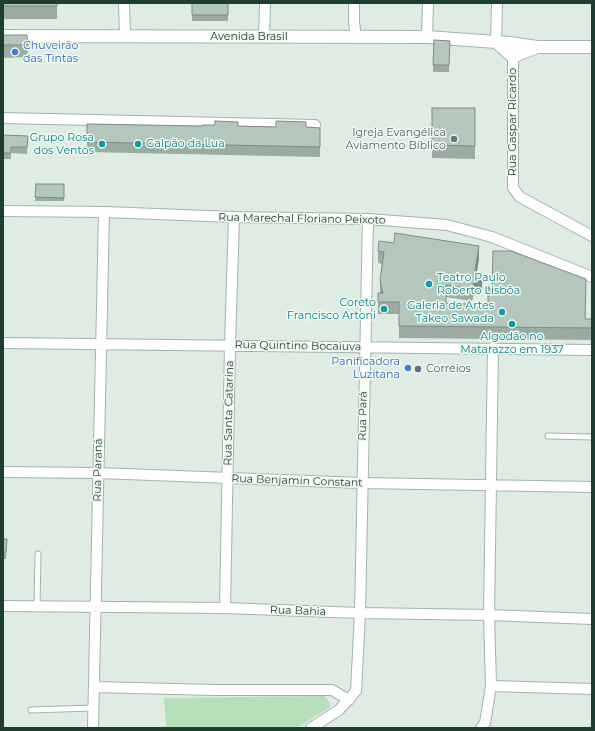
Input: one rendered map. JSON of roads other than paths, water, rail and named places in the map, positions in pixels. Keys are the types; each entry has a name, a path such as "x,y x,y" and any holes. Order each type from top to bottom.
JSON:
{"street":[{"path":"124,3 125,36"},
{"path":"264,37 265,3"},
{"path":"354,3 356,37"},
{"path":"427,37 428,3"},
{"path":"496,42 497,3"},
{"name":"Avenida Brasil","path":"3,36 427,37 510,43 537,48"},
{"name":"Rua Gaspar Ricardo","path":"496,42 513,57 513,188 520,197 592,236"},
{"path":"513,57 537,48 592,47"},
{"path":"3,118 315,125"},
{"name":"Rua Marechal Floriano Peixoto","path":"3,212 104,212 234,217 368,219 447,225 492,237 592,277"},
{"name":"Rua Paraná","path":"93,728 104,212"},
{"name":"Rua Santa Catarina","path":"225,608 234,217"},
{"name":"Rua Pará","path":"349,700 356,691 360,613 364,347 368,219"},
{"name":"Rua Quintino Bocaiuva","path":"3,343 592,350"},
{"path":"481,728 485,723 491,686 489,615 493,348"},
{"name":"Rua Benjamin Constant","path":"3,472 99,473 362,482 592,487"},
{"name":"Rua Bahia","path":"3,606 225,608 592,619"},
{"path":"491,686 592,688"},
{"path":"94,688 332,690 349,700 339,710 310,728"}],"lane":[{"path":"548,436 592,437"},
{"path":"37,606 38,554"},
{"path":"31,710 93,708"}],"place":[{"name":"Chuveirão das Tintas","path":"15,52"},
{"name":"Igreja Evangélica Aviamento Bíblico","path":"454,139"},
{"name":"Grupo Rosa dos Ventos","path":"102,144"},
{"name":"Galpão da Lua","path":"138,144"},
{"name":"Teatro Paulo Roberto Lisbôa","path":"429,284"},
{"name":"Coreto Francisco Artoni","path":"384,309"},
{"name":"Galeria de Artes Takeo Sawada","path":"502,312"},
{"name":"Algodão no Matarazzo em 1937","path":"512,324"},
{"name":"Panificadora Luzitana","path":"408,368"},
{"name":"Correios","path":"418,369"}]}
